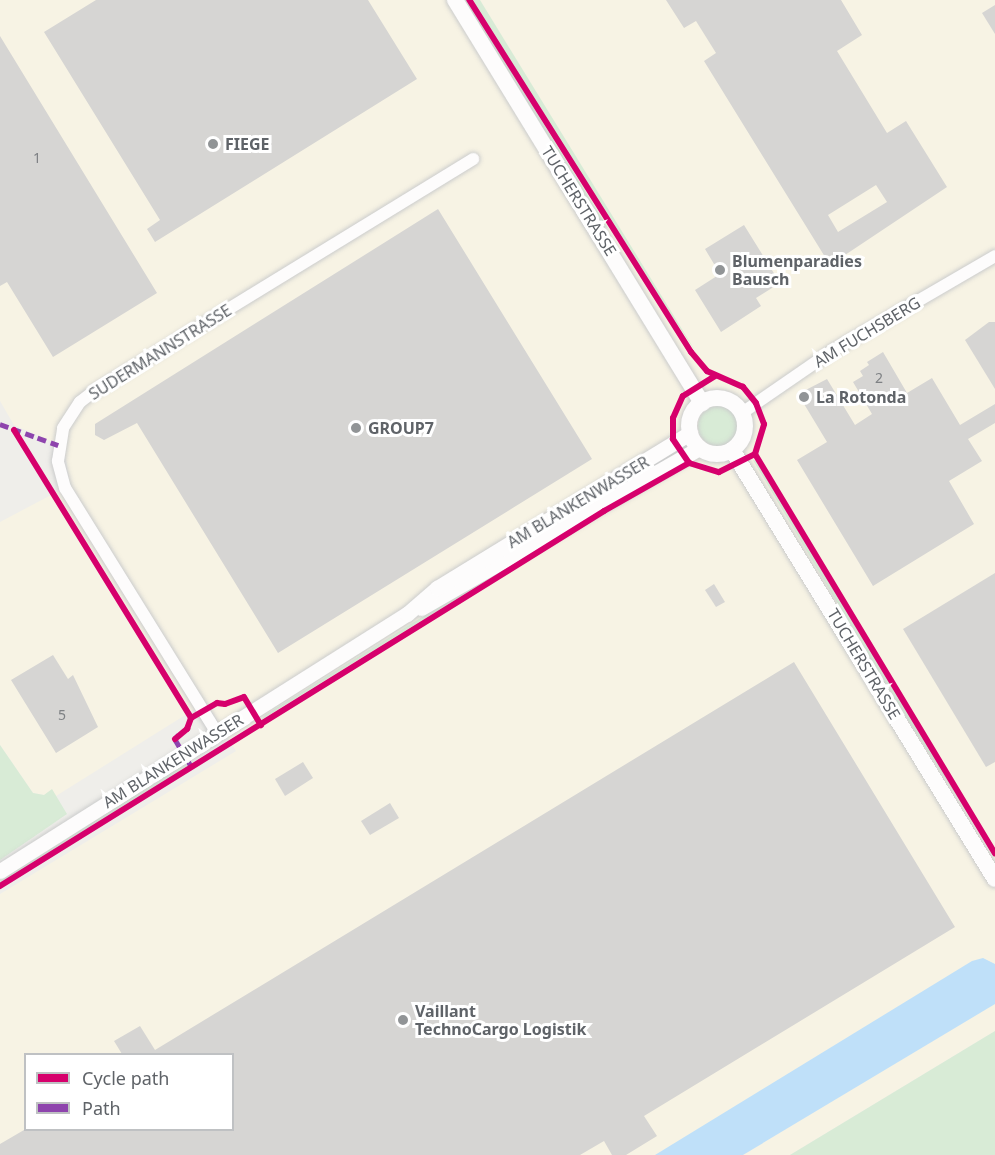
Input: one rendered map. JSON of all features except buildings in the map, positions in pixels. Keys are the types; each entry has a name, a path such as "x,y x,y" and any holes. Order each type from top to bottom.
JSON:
{"main road":[{"name":"TUCHERSTRASSE","path":"455,0 702,403"},
{"path":"728,400 742,412 744,432 732,450 714,454 699,448 690,433 691,416 702,403 728,400"},
{"name":"TUCHERSTRASSE","path":"732,450 995,879"}],"street":[{"name":"SUDERMANNSTRASSE","path":"217,733 65,488 58,461 63,428 80,402 93,392 473,159"},
{"name":"AM FUCHSBERG","path":"742,412 832,351 995,256"},
{"name":"AM BLANKENWASSER","path":"408,614 437,588 690,433"},
{"name":"AM BLANKENWASSER","path":"0,872 408,614 442,599 597,504 699,448"}],"shaded area":[{"path":"0,0 995,0 995,1031 790,1155 0,1155 0,894 236,751 206,702 56,796 52,790 44,795 33,793 0,745 0,522 70,485 64,447 14,425 0,401"}],"green space":[{"path":"464,0 467,0 608,228 604,227"},
{"path":"472,0 480,0 696,352 621,241"},
{"path":"718,406 726,407 732,412 737,418 737,434 732,440 726,445 718,446 710,445 704,440 699,434 698,426 699,418 704,412 710,407"},
{"path":"753,460 757,461 987,844 888,689"},
{"path":"602,505 604,508 261,720 265,715"},
{"path":"0,745 33,793 44,795 52,789 67,814 0,860"},
{"path":"186,764 187,767 0,883 0,879"},
{"path":"995,1031 995,1155 790,1155"}],"water":[{"path":"983,958 995,964 995,1004 743,1155 655,1155 972,961"}],"marked path":[{"path":"0,424 58,445"},
{"path":"179,735 175,739 192,767"}],"cycle path":[{"path":"0,886 604,511 689,463 719,472 755,454 764,424 756,403 743,387 707,371 691,352 469,0"},
{"path":"689,463 673,439 673,418 683,396 715,376"},
{"path":"14,430 191,718"},
{"path":"755,454 995,853"},
{"path":"175,739 187,729 191,718 217,703 225,704 244,697 261,725"}],"place":[{"name":"FIEGE","path":"213,144"},
{"name":"Blumenparadies Bausch","path":"720,270"},
{"name":"La Rotonda","path":"804,397"},
{"name":"GROUP7","path":"356,428"},
{"name":"Vaillant TechnoCargo Logistik","path":"403,1020"}]}
